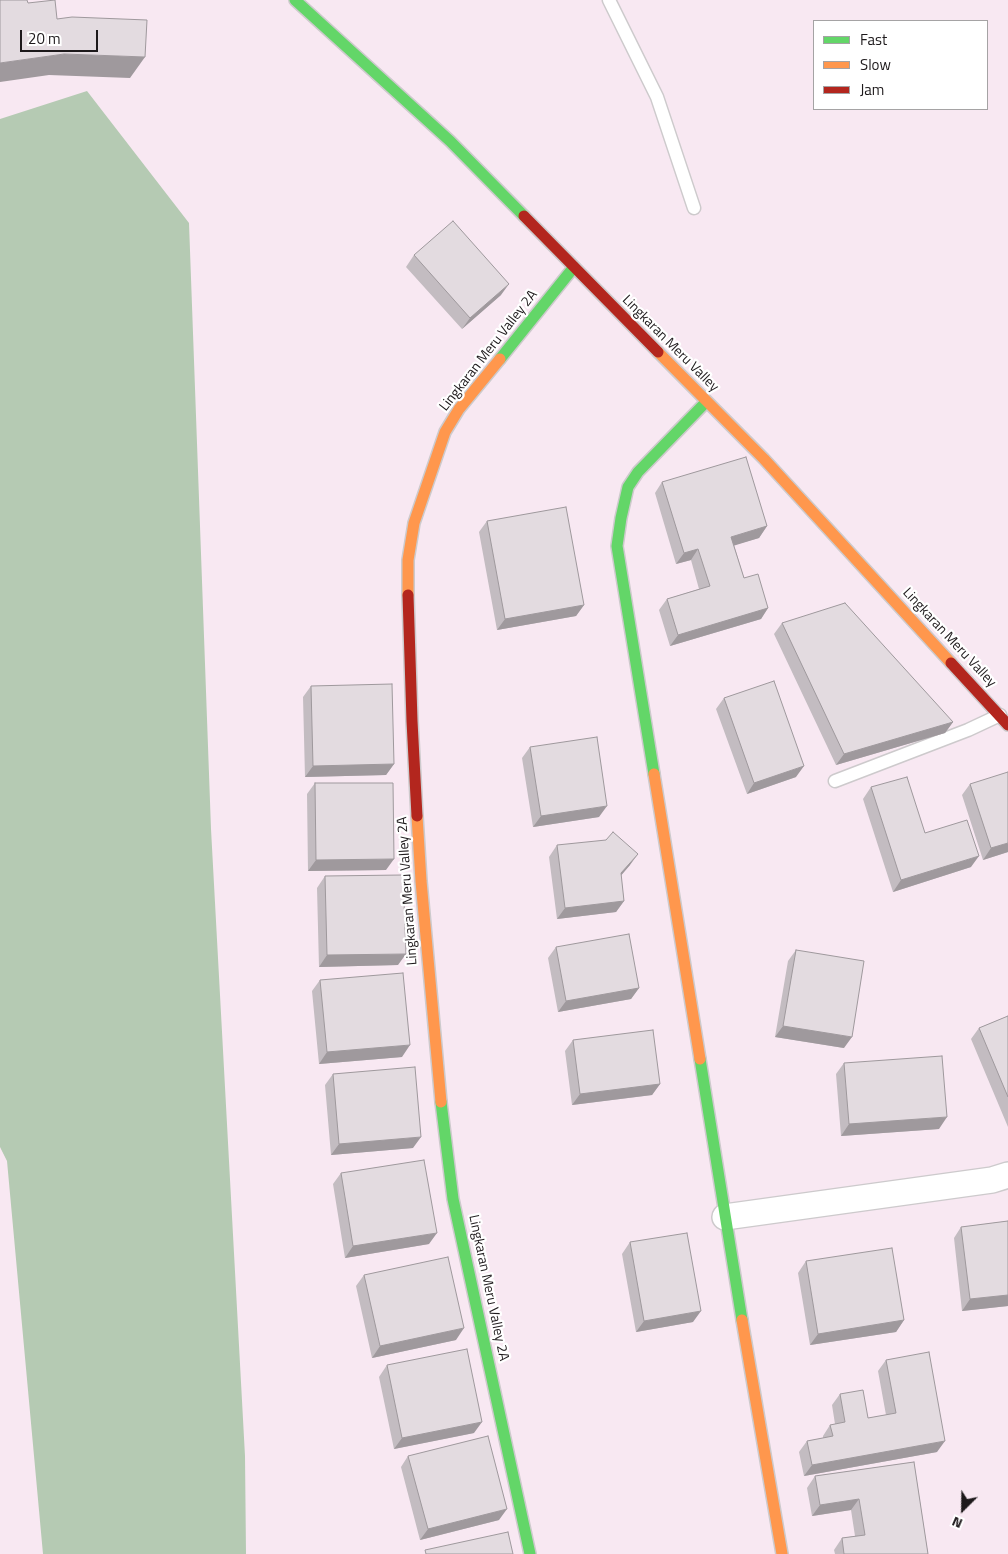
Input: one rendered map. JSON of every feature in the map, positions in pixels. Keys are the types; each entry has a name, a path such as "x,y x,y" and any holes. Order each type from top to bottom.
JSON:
{"street":[{"name":"Lingkaran Meru Valley","path":"295,0 450,141 764,459 1004,720"},
{"name":"Lingkaran Meru Valley 2A","path":"530,1554 454,1199 442,1116 422,881 412,721 408,560 414,523 446,432 459,409 574,268"},
{"path":"706,402 652,456 638,472 628,488 617,546 725,1217 782,1554"},
{"path":"725,1217 992,1180 1008,1175"}],"lane":[{"path":"610,0 657,97 694,208"},
{"path":"835,782 968,730 1004,720"}],"shaded area":[{"path":"0,0 1008,0 1008,1554 0,1554"},
{"path":"87,91 189,223 211,829 245,1456 246,1554 43,1554 7,1161 0,1147 0,119"}],"building":[{"path":"0,0 27,0 28,3 55,0 57,19 72,17 147,20 145,57 64,54 0,63"},
{"path":"453,221 509,284 470,318 414,255"},
{"path":"746,457 767,526 731,537 744,578 758,574 768,608 678,635 667,599 710,586 698,549 684,553 662,482"},
{"path":"566,507 584,605 505,619 487,521"},
{"path":"845,603 953,722 844,754 782,623"},
{"path":"774,681 804,766 754,783 724,698"},
{"path":"392,684 394,764 313,766 311,686"},
{"path":"597,737 607,806 541,816 530,747"},
{"path":"1008,772 1008,843 991,848 970,784"},
{"path":"907,777 925,833 967,820 979,856 901,880 871,787"},
{"path":"315,783 393,783 394,859 316,860"},
{"path":"613,832 638,854 621,873 624,901 565,908 557,845 606,840"},
{"path":"403,875 406,954 327,955 325,876"},
{"path":"629,934 639,988 566,1001 556,947"},
{"path":"796,950 864,961 852,1037 783,1026"},
{"path":"403,973 410,1045 327,1052 320,980"},
{"path":"1008,1016 1008,1097 979,1028"},
{"path":"653,1030 660,1084 580,1094 573,1040"},
{"path":"942,1056 947,1117 849,1124 844,1063"},
{"path":"415,1067 421,1137 339,1144 333,1074"},
{"path":"424,1160 437,1233 353,1246 341,1173"},
{"path":"1008,1221 1008,1295 970,1299 961,1227"},
{"path":"687,1233 701,1311 644,1321 630,1242"},
{"path":"892,1248 904,1320 818,1334 806,1261"},
{"path":"448,1257 464,1328 380,1346 364,1275"},
{"path":"467,1349 482,1422 402,1438 387,1365"},
{"path":"929,1352 945,1441 812,1465 807,1441 833,1436 830,1425 845,1422 840,1394 863,1390 868,1418 896,1413 886,1360"},
{"path":"488,1436 507,1509 428,1529 408,1456"},
{"path":"914,1462 928,1554 844,1554 842,1538 865,1535 859,1499 820,1505 815,1476"},
{"path":"508,1532 513,1554 426,1554 425,1550"}],"traffic: fast":[{"path":"295,0 450,141 524,216"},
{"path":"500,359 574,267"},
{"path":"654,774 617,546 628,487 638,472 706,402"},
{"path":"700,1059 742,1320"},
{"path":"441,1102 453,1199 530,1554"}],"traffic: slow":[{"path":"658,352 764,459 951,663"},
{"path":"408,595 408,560 414,523 445,432 459,409 500,359"},
{"path":"654,774 700,1059"},
{"path":"417,816 441,1102"},
{"path":"742,1320 782,1554"}],"traffic: jam":[{"path":"524,216 658,352"},
{"path":"408,595 417,816"},
{"path":"951,663 1008,725"}]}
